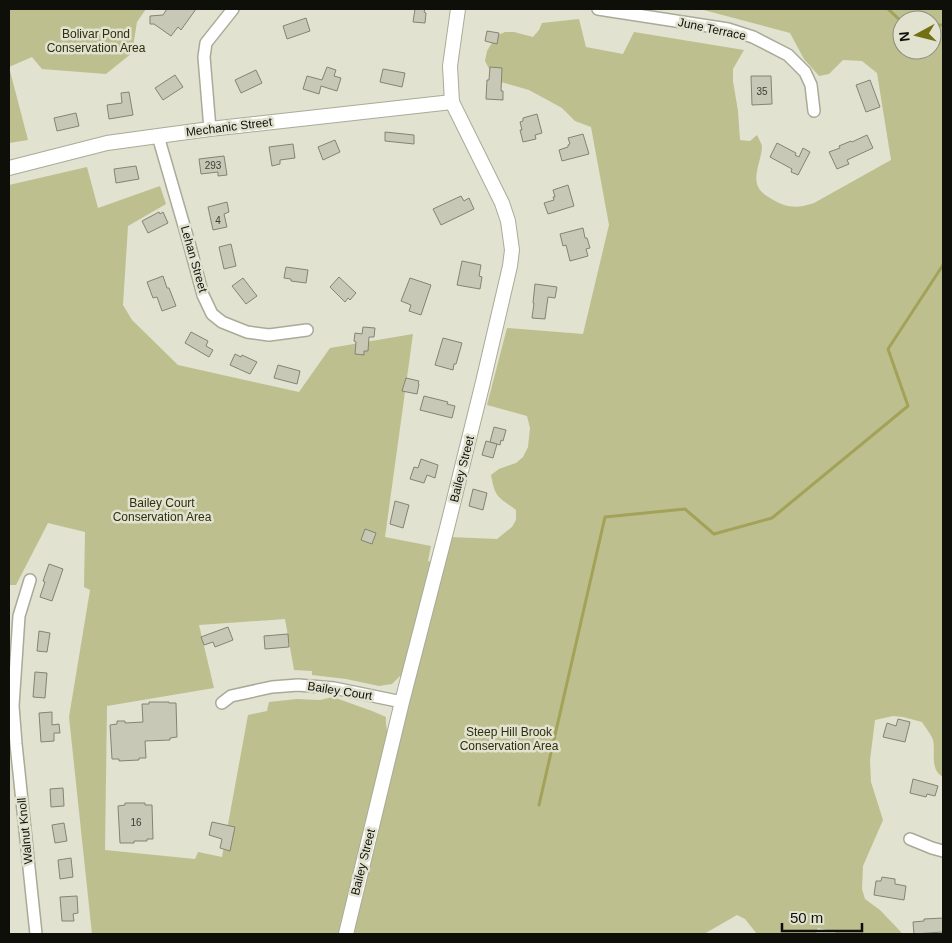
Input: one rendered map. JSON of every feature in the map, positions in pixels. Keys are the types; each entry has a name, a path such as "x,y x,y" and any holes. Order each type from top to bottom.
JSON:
{"street":[{"path":"210,129 204,57 206,43 233,9"},
{"name":"Bailey Street","path":"346,934 402,702 483,382 503,299 512,250 508,221 502,203 452,102 450,66 458,9"},
{"name":"June Terrace","path":"598,9 728,30 753,37 788,55 805,72 811,84 814,111"},
{"name":"Mechanic Street","path":"9,168 107,143 210,129 452,102"},
{"name":"Lehan Street","path":"158,136 203,295 212,314 222,322 247,332 269,335 307,330"},
{"name":"Walnut Knoll","path":"30,580 19,616 11,705 36,934"},
{"name":"Bailey Court","path":"222,703 231,696 298,684 334,688 402,702"},
{"path":"910,839 943,851"}],"green space":[{"name":"Bolivar Pond Conservation Area","path":"9,9 146,9 137,22 132,53 106,74 42,69 32,57 9,67"},
{"name":"Steep Hill Brook Conservation Area","path":"700,9 943,9 943,777 934,765 933,740 922,722 893,716 875,720 870,760 871,782 883,820 863,866 862,889 865,899 880,910 902,934 837,934 818,928 815,934 757,934 745,919 737,915 704,934 356,934 354,932 449,537 497,539 512,527 516,520 516,510 497,494 491,475 499,469 516,463 523,457 528,447 530,428 527,416 487,405 507,328 583,334 609,225 591,127 575,121 562,108 529,90 501,82 494,78 485,61 487,51 496,36 505,32 514,32 533,37 542,23 579,19 586,47 623,54 634,32 744,50 733,69 740,140 750,141 757,135 762,146 756,179 758,186 768,197 791,207 814,203 891,160 877,73 862,61 843,60 829,74 819,76 804,59 790,33"},
{"path":"9,67 28,140 9,143"},
{"name":"Bailey Court Conservation Area","path":"87,167 98,208 160,186 166,204 128,226 123,305 132,320 178,365 299,392 330,348 413,334 385,537 431,546 428,561 431,562 403,676 400,676 392,684 379,686 346,679 312,675 312,671 294,670 285,619 199,625 214,688 107,706 105,850 195,859 198,852 222,857 248,715 267,711 269,702 297,699 320,700 333,697 386,717 387,739 338,934 92,934 69,717 90,590 84,587 85,532 48,523 16,585 9,585 9,185"}],"building":[{"path":"167,9 196,9 181,30 178,27 171,36 154,24 150,24 150,16 163,15"},
{"path":"415,9 425,9 425,23 413,22"},
{"path":"306,18 310,31 287,39 283,26"},
{"path":"487,31 499,33 497,44 485,41"},
{"path":"327,67 336,70 334,76 341,78 337,91 321,86 319,94 303,89 307,76 322,80"},
{"path":"490,67 502,68 501,91 503,91 503,100 486,99"},
{"path":"383,69 405,73 402,87 380,82"},
{"path":"256,70 262,83 241,93 235,80"},
{"path":"175,75 183,87 163,100 155,88"},
{"path":"751,76 771,76 772,104 752,105"},
{"path":"870,80 880,107 866,112 856,85"},
{"path":"129,92 133,115 109,119 107,105 122,103 121,93"},
{"path":"76,113 79,126 57,131 54,118"},
{"path":"537,114 542,133 535,135 536,139 523,142 520,122 523,121 523,118"},
{"path":"385,132 414,135 414,144 385,141"},
{"path":"583,134 589,154 562,161 559,150 568,147 570,144 568,138"},
{"path":"867,135 873,148 847,160 849,164 837,169 829,152"},
{"path":"335,140 340,152 323,160 318,147"},
{"path":"777,143 796,153 795,155 799,157 803,148 810,152 798,175 791,172 792,169 770,157"},
{"path":"293,144 295,158 280,160 280,164 272,166 269,147"},
{"path":"224,156 227,175 218,176 218,172 201,174 199,159"},
{"path":"136,166 139,179 116,183 114,169"},
{"path":"568,185 574,206 548,214 544,203 554,200 553,190"},
{"path":"461,196 464,201 469,198 474,209 441,225 433,209"},
{"path":"227,202 229,212 224,214 227,227 213,230 208,207"},
{"path":"159,212 160,214 163,212 168,223 148,233 142,221"},
{"path":"583,228 590,248 586,249 588,256 570,261 566,245 563,246 560,234"},
{"path":"231,244 236,266 224,269 219,247"},
{"path":"462,261 481,265 479,276 482,277 480,289 457,285"},
{"path":"286,267 308,270 306,283 284,278"},
{"path":"163,276 176,306 162,311 157,297 153,298 147,282"},
{"path":"339,277 356,293 350,300 348,298 345,302 330,287"},
{"path":"243,278 257,296 246,304 232,286"},
{"path":"410,278 431,285 421,315 409,311 411,305 401,301"},
{"path":"535,284 557,287 555,298 548,297 545,319 532,318"},
{"path":"363,327 375,328 374,337 369,337 368,351 364,351 364,355 355,354 355,333 362,334"},
{"path":"191,332 208,341 206,346 213,350 209,357 185,343"},
{"path":"443,338 462,343 453,370 435,365"},
{"path":"235,354 257,362 250,374 230,365"},
{"path":"278,365 300,371 297,384 274,378"},
{"path":"406,378 419,381 417,394 402,391"},
{"path":"424,396 448,402 447,404 455,406 452,418 420,410"},
{"path":"494,427 506,430 500,445 490,442"},
{"path":"486,441 497,444 493,458 482,455"},
{"path":"421,459 438,465 435,478 427,475 424,483 410,479 414,467 418,468"},
{"path":"473,489 487,493 483,510 469,506"},
{"path":"395,501 409,505 403,528 390,524"},
{"path":"365,529 376,533 372,544 361,540"},
{"path":"49,564 63,569 52,601 40,597"},
{"path":"228,627 233,640 215,647 213,642 204,645 201,637"},
{"path":"39,631 50,633 47,652 37,651"},
{"path":"288,634 289,647 265,649 264,636"},
{"path":"35,672 47,673 45,698 33,697"},
{"path":"149,702 176,703 177,737 170,738 170,740 145,741 146,758 119,761 119,759 112,759 110,725 117,724 117,721 125,721 125,723 143,722 142,704 149,704"},
{"path":"52,712 52,725 59,724 60,733 54,733 54,741 41,742 39,713"},
{"path":"898,719 910,722 905,742 883,737 887,723 896,726"},
{"path":"913,779 938,786 935,796 927,794 926,797 910,793"},
{"path":"63,788 64,806 51,807 50,789"},
{"path":"125,803 152,805 153,839 134,841 134,843 120,843 118,806 125,805"},
{"path":"212,822 235,827 230,851 220,848 222,839 209,835"},
{"path":"64,823 67,841 55,843 52,825"},
{"path":"71,858 73,877 60,879 58,860"},
{"path":"882,877 895,879 895,884 906,886 904,900 874,895 876,881 881,881"},
{"path":"77,896 78,913 73,914 74,921 62,921 60,897"},
{"path":"943,918 943,932 914,934 913,922 924,921 924,919"}],"waterway":[{"path":"888,9 892,13"},
{"path":"539,805 605,517 685,509 714,534 772,518 908,406 888,349 943,265"}]}
